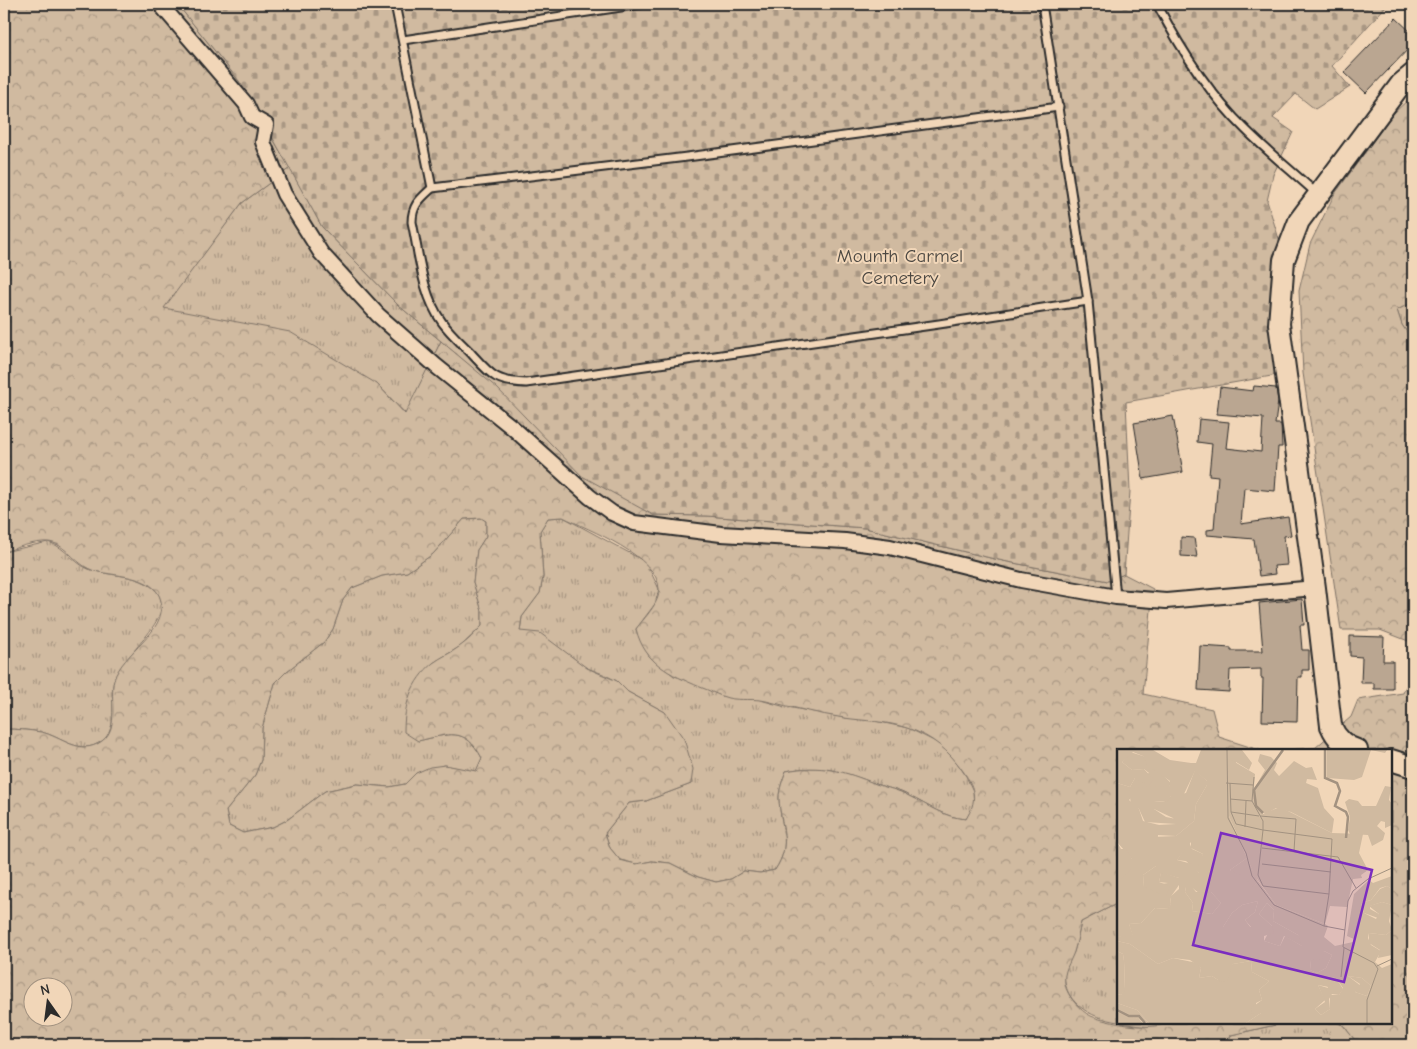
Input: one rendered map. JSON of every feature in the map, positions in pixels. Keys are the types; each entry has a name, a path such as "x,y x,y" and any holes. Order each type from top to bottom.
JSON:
{"main road":[{"path":"1347,748 1335,735 1331,726 1315,588 1279,324 1284,260 1299,221 1317,194 1400,84 1413,74"},
{"path":"1392,760 1413,767"}],"street":[{"path":"160,4 246,104 252,117 266,125 263,142 284,194 321,253 378,316 436,366 514,428 590,497 612,513 634,523 663,528 775,538 845,541 890,547 1021,580 1116,597 1166,601 1315,588"}],"lane":[{"path":"395,4 432,188"},
{"path":"403,40 641,4"},
{"path":"1042,4 1088,301 1116,597"},
{"path":"1157,4 1173,34 1204,80 1244,128 1317,194"},
{"path":"1059,107 696,156 432,188 415,203 412,222 428,291 441,322 482,366 505,382 526,383 1088,301"}],"green space":[{"path":"4,4 177,4 239,81 290,168 242,203 164,308 290,332 377,384 405,414 441,341 653,515 706,516 865,528 1003,561 1108,581 1124,574 1153,589 1143,694 1212,709 1219,737 1256,749 1117,749 1117,904 1081,922 1074,952 1065,975 1066,989 1075,1003 1087,1014 1117,1024 1150,1026 1162,1024 1280,1024 1231,1035 1227,1045 4,1045 4,729 41,732 71,744 86,747 102,741 111,729 114,680 126,660 151,633 161,612 161,601 157,592 150,585 131,578 92,570 54,543 37,543 4,552","holes":["563,517 589,529 635,555 656,577 659,589 657,600 636,629 646,651 660,666 679,677 728,698 761,700 834,716 891,724 916,731 939,745 963,771 973,789 974,795 970,813 966,819 943,813 901,792 843,772 810,768 799,769 786,771 780,788 779,798 784,843 783,851 775,870 760,873 744,871 731,879 716,882 698,877 670,863 652,861 636,864 620,860 610,848 605,833 629,803 646,801 691,784 693,769 684,739 665,712 628,692 617,681 587,668 540,633 520,631 522,617 540,593 543,577 540,531 548,518","481,518 486,521 486,536 477,550 473,582 482,611 482,626 462,645 425,670 410,694 404,722 404,732 418,741 447,735 455,735 469,741 482,758 476,771 445,765 430,767 416,773 405,784 389,787 357,784 325,791 287,820 273,827 243,833 229,826 226,811 255,775 261,760 262,728 275,683 287,671 324,642 333,629 343,600 352,588 382,576 407,572 433,554 464,519"]},
{"name":"Mounth Carmel Cemetery","path":"177,4 1387,5 1332,66 1350,87 1315,109 1296,94 1273,118 1293,132 1273,175 1267,201 1279,239 1273,279 1277,375 1126,402 1130,491 1124,574 1108,581 1003,561 865,528 706,516 653,515 582,476 497,388 398,305 322,227 239,81"},
{"path":"1413,95 1413,302 1397,310 1402,325 1413,341 1413,1045 1359,1045 1340,1024 1392,1024 1392,749 1300,749 1315,748 1351,717 1358,700 1403,693 1411,676 1411,642 1380,630 1341,630 1303,373 1299,291 1310,244 1334,195 1393,114"},
{"path":"290,168 322,227 398,305 441,341 406,414 377,384 163,308 242,203"},
{"path":"1413,302 1413,341 1402,325 1397,310"},
{"path":"563,517 646,562 659,589 655,604 636,629 649,656 674,676 782,706 846,718 861,718 908,728 949,751 966,776 973,791 974,806 966,819 943,813 901,792 854,776 832,770 798,769 786,771 780,788 779,798 784,843 780,860 775,870 760,873 744,871 731,879 716,882 698,877 670,863 652,861 636,864 620,860 610,848 605,833 629,803 646,801 691,784 665,712 628,692 617,681 587,668 520,631 522,617 540,593 543,577 540,531 548,518"},
{"path":"482,518 486,521 486,536 477,550 473,582 482,611 482,626 461,646 433,663 418,741 447,735 462,737 476,748 482,758 476,772 445,765 416,773 405,784 389,787 357,784 325,791 287,820 273,827 243,833 229,826 226,811 255,775 261,760 262,728 275,683 287,671 324,642 333,629 343,600 352,588 382,576 407,572 433,554 464,519"},
{"path":"48,542 61,548 88,569 139,580 155,590 161,602 159,615 152,628 120,668 114,680 111,729 102,741 86,747 71,744 41,732 4,729 4,552"},
{"path":"1117,904 1117,1022 1098,1017 1088,1012 1072,999 1067,991 1065,969 1074,952 1081,922"},
{"path":"1127,1024 1164,1024 1150,1027"},
{"path":"1280,1024 1340,1024 1359,1045 1227,1045 1231,1035"}],"building":[{"path":"1396,18 1413,34 1413,44 1366,93 1344,72"},
{"path":"1254,386 1276,388 1278,401 1275,424 1281,424 1282,447 1278,447 1275,491 1244,488 1241,524 1288,517 1291,535 1284,536 1287,565 1274,566 1275,574 1259,576 1254,539 1207,535 1207,530 1214,529 1218,476 1209,475 1212,444 1197,442 1199,419 1229,422 1226,448 1261,452 1263,418 1217,414 1220,387 1253,391"},
{"path":"1173,416 1183,472 1143,479 1134,423"},
{"path":"1181,537 1194,538 1197,557 1181,556"},
{"path":"1302,599 1304,625 1300,625 1302,650 1309,650 1309,670 1302,670 1302,677 1298,677 1297,722 1262,721 1263,678 1261,678 1261,669 1230,670 1229,692 1198,690 1200,646 1231,648 1231,651 1263,651 1259,603"},
{"path":"1350,636 1384,637 1383,661 1393,661 1393,689 1374,689 1374,683 1361,683 1362,657 1350,656"}]}
